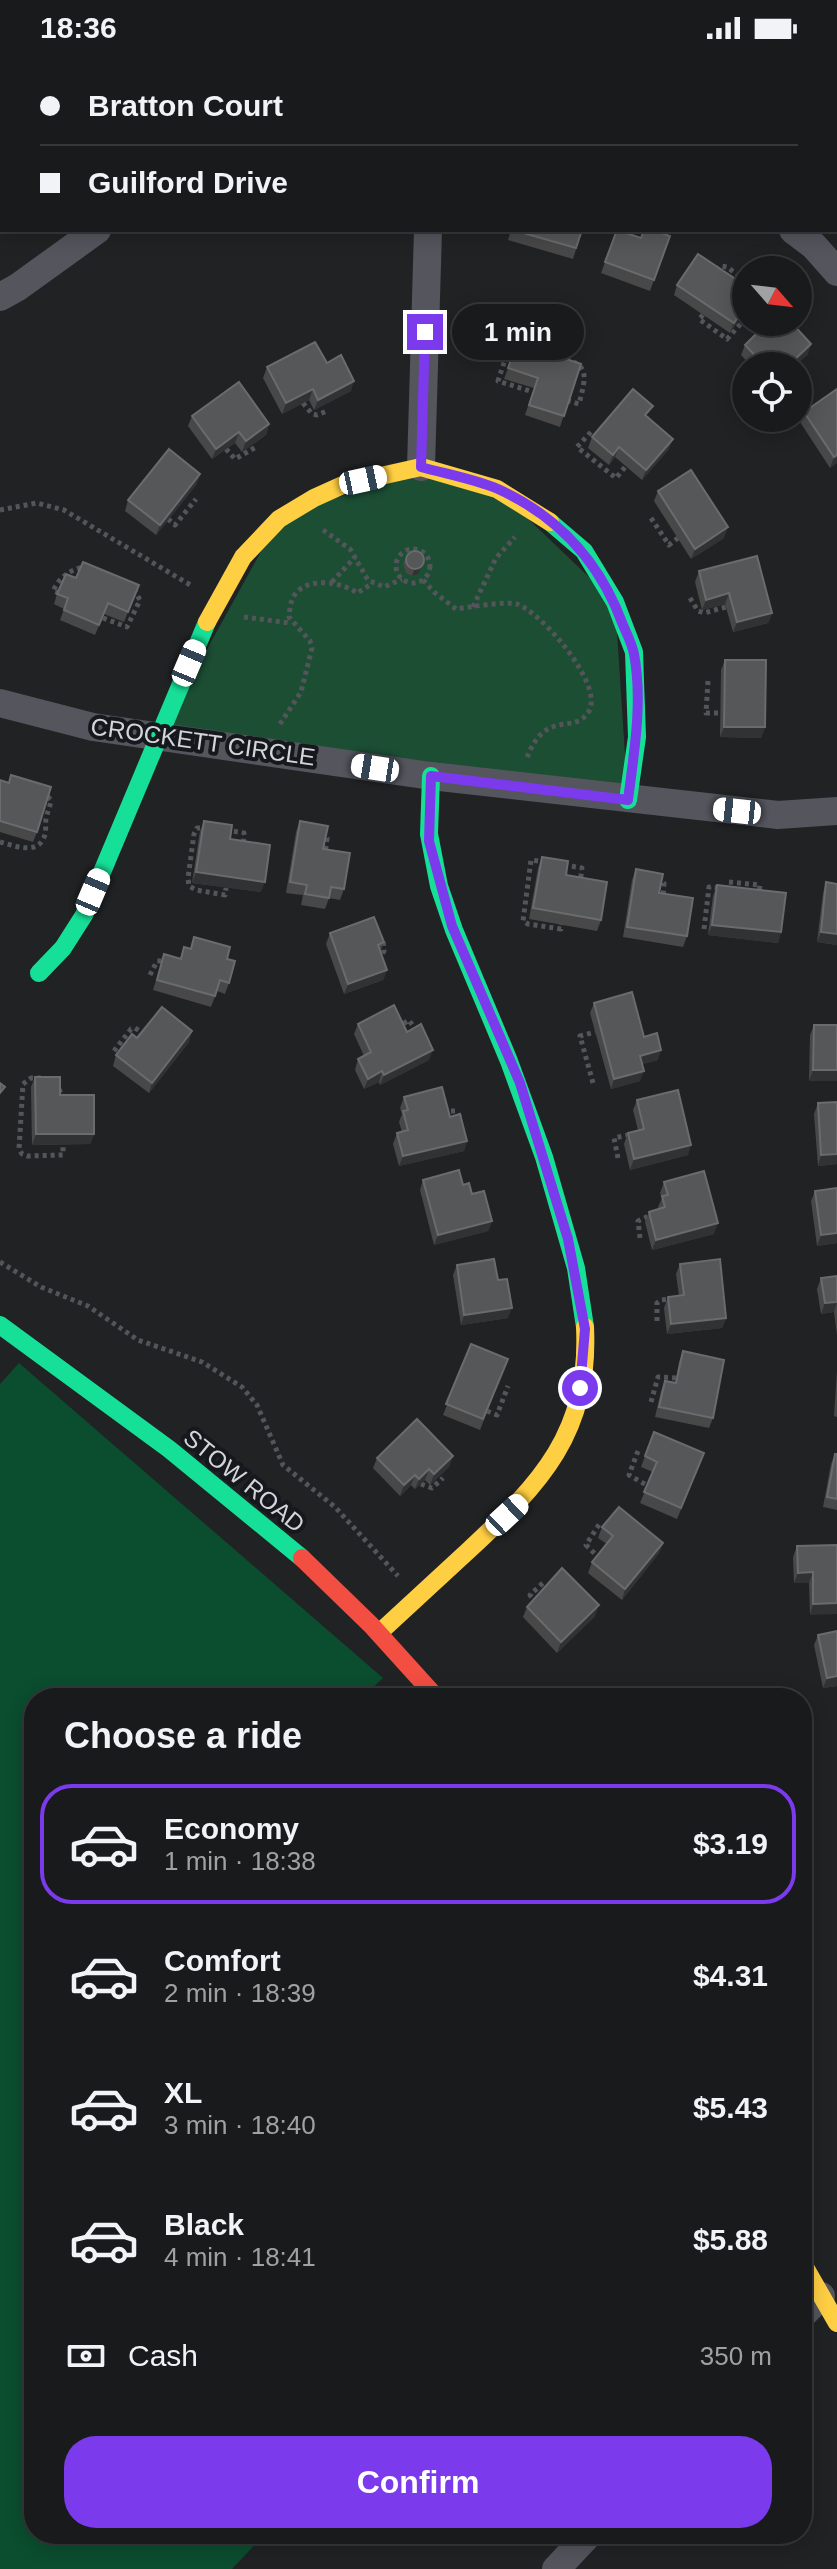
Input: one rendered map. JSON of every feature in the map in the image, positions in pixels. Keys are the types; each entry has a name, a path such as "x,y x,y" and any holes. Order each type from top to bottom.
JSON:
{"street":[{"path":"0,297 94,232"},
{"path":"421,467 428,232"},
{"path":"796,232 814,246 837,272"},
{"path":"39,973 63,948 84,915 219,597 243,557 279,519 345,484 421,467 497,489 545,518 589,557 615,602 634,652 637,737 628,800"},
{"name":"CROCKETT CIRCLE","path":"0,703 93,727 431,776 778,815 837,811"},
{"path":"379,1633 521,1502 541,1478 570,1425 580,1388 585,1351 580,1291 545,1161 520,1083 452,926 435,865 429,841 431,776"},
{"name":"STOW ROAD","path":"0,1325 233,1500 319,1573 428,1688"},
{"path":"812,2306 837,2323"},
{"path":"556,2569 580,2544"}],"path":[{"path":"629,246 636,232"},
{"path":"711,276 721,266 732,271"},
{"path":"703,315 699,319 727,339 732,333"},
{"path":"514,332 498,381 533,392"},
{"path":"557,356 580,365 584,372 579,404 569,401"},
{"path":"303,403 312,414 327,411"},
{"path":"597,437 591,432 577,447 616,478 626,466"},
{"path":"226,449 235,459 256,447"},
{"path":"168,519 175,525 196,499"},
{"path":"0,510 37,503 64,510 187,585 219,597"},
{"path":"651,518 669,545 678,538"},
{"path":"318,526 350,549 363,573 373,583 384,587 402,579"},
{"path":"473,607 496,558 522,530"},
{"path":"417,548 427,554 430,571 423,580 412,583 402,579 396,570 397,558 405,550 417,548"},
{"path":"331,583 355,557"},
{"path":"59,593 53,591 66,573 83,566 93,569"},
{"path":"423,580 456,609 509,602 527,609 576,660 592,703 584,717 549,727 533,742 526,760"},
{"path":"291,623 290,609 297,592 303,587 331,583 344,585 357,593 373,583"},
{"path":"103,618 127,627 140,600 133,588 124,585"},
{"path":"690,598 698,611 704,613 726,607"},
{"path":"237,615 291,623 310,641 312,648 301,692 280,724"},
{"path":"708,681 706,713 720,713"},
{"path":"590,694 601,695"},
{"path":"0,842 29,849 39,845 43,839 51,800 47,794 33,789"},
{"path":"226,888 225,895 189,886 197,828 244,833 242,852"},
{"path":"318,829 326,833 327,838 324,860"},
{"path":"562,924 561,929 523,921 531,860 582,868 579,888"},
{"path":"647,875 662,878 662,904"},
{"path":"704,929 709,887 760,885 758,901"},
{"path":"376,960 382,957 383,939"},
{"path":"150,975 157,961 169,963"},
{"path":"396,1028 409,1020 425,1046"},
{"path":"114,1051 131,1029 145,1034"},
{"path":"593,1083 580,1036 595,1032"},
{"path":"62,1106 58,1080 31,1078 23,1084 19,1149 22,1154 63,1155 63,1145"},
{"path":"442,1112 451,1110 458,1113 463,1126"},
{"path":"618,1158 614,1138 639,1133"},
{"path":"640,1238 638,1221 660,1212"},
{"path":"0,1262 41,1287 88,1306 138,1340 202,1362 242,1387 257,1405 283,1465 335,1507 398,1577"},
{"path":"657,1321 657,1303 679,1298"},
{"path":"651,1402 658,1377 676,1378"},
{"path":"487,1411 497,1415 508,1386"},
{"path":"638,1451 629,1475 648,1486"},
{"path":"421,1484 432,1488 443,1478"},
{"path":"600,1523 586,1545 600,1559"},
{"path":"537,1604 530,1595 545,1581"}],"green space":[{"path":"421,467 497,489 615,602 628,800 159,736 279,519"},
{"path":"19,1363 383,1678 372,1688 24,1688 24,2544 256,2544 232,2569 0,2569 0,1384"}],"building":[{"path":"520,232 581,232 576,248"},
{"path":"616,232 641,238 643,232 670,236 654,280 605,262"},
{"path":"698,254 732,277 732,322 677,285"},
{"path":"754,336 804,336 811,344 803,352 752,352 745,345"},
{"path":"315,342 327,363 341,355 354,381 318,400 313,389 286,403 267,367"},
{"path":"517,343 581,364 564,416 529,405 538,378 508,368"},
{"path":"239,382 269,424 246,441 239,432 216,449 192,416"},
{"path":"633,389 653,406 645,415 673,439 646,470 619,447 613,455 592,437"},
{"path":"837,389 837,455 834,457 812,424 812,406"},
{"path":"169,449 200,474 160,525 128,500"},
{"path":"691,470 728,527 695,549 658,491"},
{"path":"411,551 419,551 424,560 422,567 411,569 406,564 406,556"},
{"path":"757,556 772,613 737,622 729,593 706,600 699,571"},
{"path":"83,562 139,585 128,612 108,603 99,625 64,610 68,598 57,594 66,574 76,578"},
{"path":"725,660 766,660 765,727 724,727"},
{"path":"11,775 51,787 37,832 0,821 0,780 9,783"},
{"path":"204,821 232,825 230,839 270,845 265,882 196,872"},
{"path":"300,821 328,826 323,849 350,853 344,889 331,887 329,898 305,894 307,885 290,882"},
{"path":"542,857 568,861 566,875 607,882 601,920 533,908"},
{"path":"636,869 663,874 659,893 693,898 687,936 627,927"},
{"path":"826,882 837,884 837,934 821,932"},
{"path":"717,885 786,893 781,932 712,925"},
{"path":"374,917 384,942 378,945 387,970 348,984 330,933"},
{"path":"194,937 230,947 227,959 235,961 229,983 220,980 215,996 157,980 164,954 181,959 184,947 191,949"},
{"path":"632,992 644,1037 657,1033 661,1050 640,1056 644,1071 614,1079 594,1003"},
{"path":"394,1005 407,1032 421,1024 433,1050 384,1075 382,1071 368,1079 358,1059 371,1052 358,1024"},
{"path":"162,1007 192,1031 152,1083 116,1055 132,1034 137,1038"},
{"path":"814,1025 837,1025 837,1070 813,1070"},
{"path":"35,1077 60,1077 60,1095 94,1095 94,1134 36,1134"},
{"path":"442,1087 450,1117 460,1114 467,1141 403,1156 397,1133 408,1130 403,1111 408,1110 404,1097"},
{"path":"678,1090 691,1145 634,1159 628,1133 644,1129 637,1100"},
{"path":"837,1102 837,1154 821,1155 818,1103"},
{"path":"459,1170 463,1185 469,1183 472,1194 484,1191 492,1221 438,1235 423,1180"},
{"path":"704,1171 718,1223 656,1240 649,1212 665,1207 662,1196 668,1195 664,1182"},
{"path":"837,1188 837,1233 821,1235 815,1191"},
{"path":"494,1259 498,1280 507,1279 512,1308 464,1315 457,1265"},
{"path":"720,1259 726,1318 671,1324 668,1297 684,1295 680,1264"},
{"path":"837,1276 837,1302 825,1303 821,1278"},
{"path":"471,1344 508,1359 483,1419 446,1404"},
{"path":"683,1351 724,1360 713,1418 659,1407 665,1381 676,1383"},
{"path":"417,1419 453,1456 434,1474 429,1469 419,1479 415,1475 404,1485 377,1458"},
{"path":"654,1432 704,1453 681,1508 644,1492 657,1462 645,1456"},
{"path":"837,1454 837,1499 827,1497"},
{"path":"619,1507 663,1543 625,1589 592,1562 613,1536 602,1527"},
{"path":"837,1545 837,1603 813,1604 813,1572 798,1573 797,1546"},
{"path":"562,1568 599,1605 561,1642 527,1607"},
{"path":"837,1631 837,1676 827,1678 818,1635"}],"traffic: fast":[{"path":"550,522 584,551 615,602 634,652 637,737 628,800"},
{"path":"39,973 63,948 84,915 207,622"},
{"path":"431,776 429,834 439,886 544,1157 576,1268 585,1327"},
{"path":"0,1325 169,1449 302,1558"}],"traffic: slow":[{"path":"207,622 243,557 279,519 345,484 421,467 497,489 550,522"},
{"path":"379,1633 495,1526 539,1478 556,1453 579,1397 585,1327"},
{"path":"812,2279 837,2323"}],"traffic: jam":[{"path":"302,1558 371,1625 428,1688"}],"route":[{"path":"425,332 421,467 497,489 545,518 584,551 615,602 634,652 637,737 628,800 431,776 429,841 452,926 520,1083 568,1239 585,1329 580,1388"}]}
